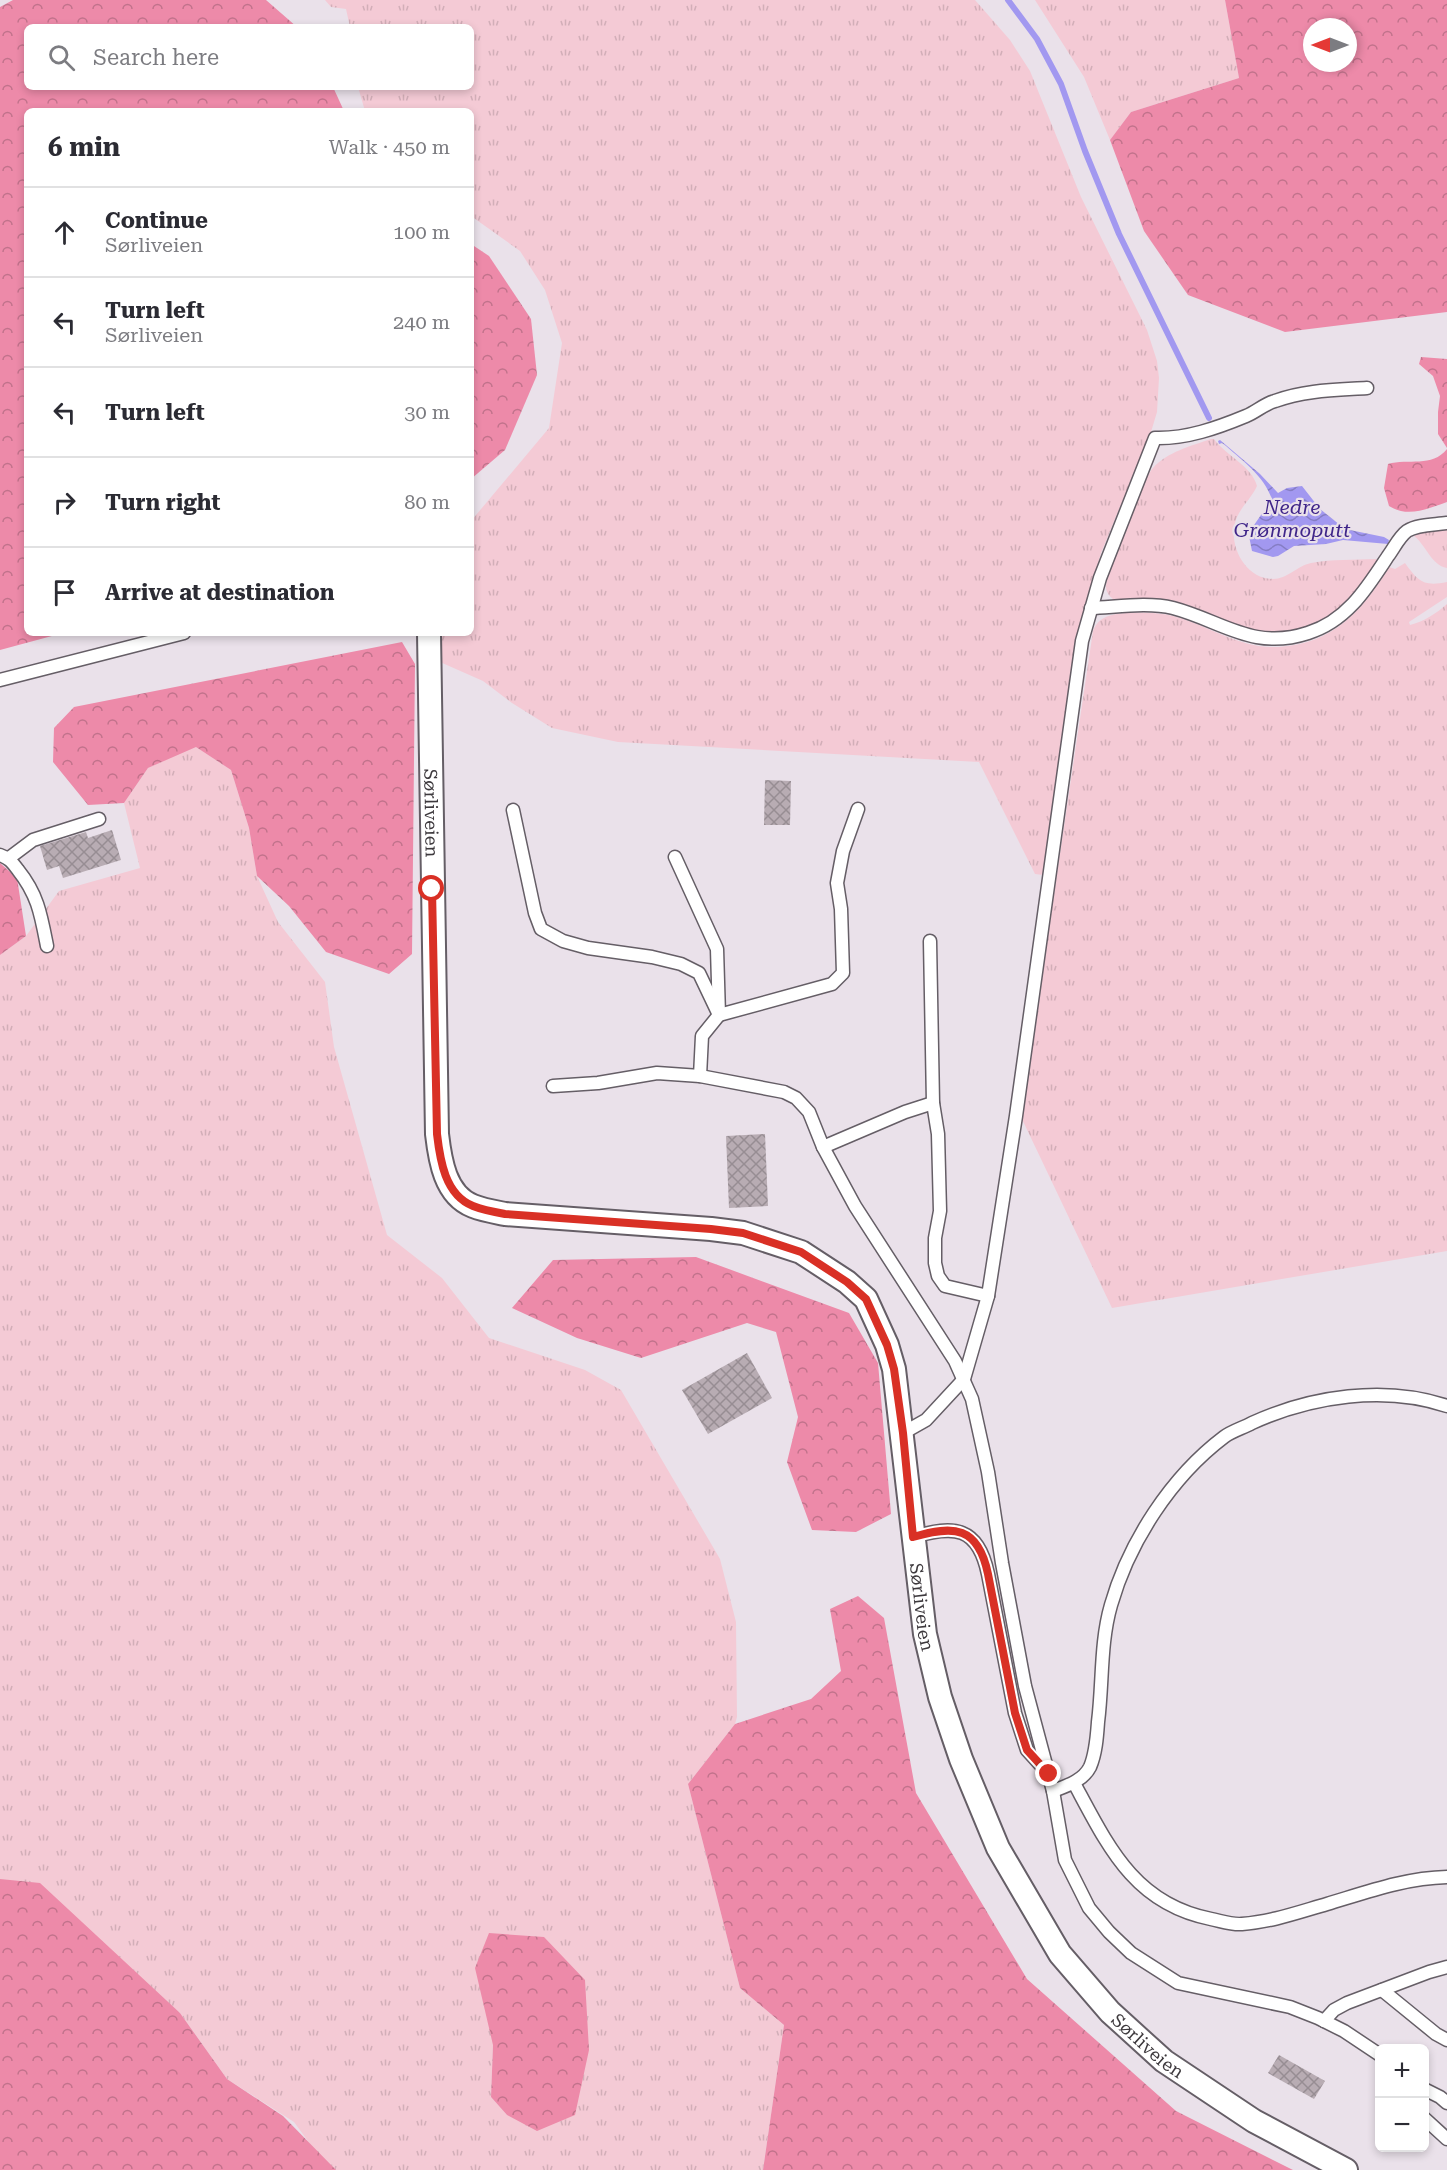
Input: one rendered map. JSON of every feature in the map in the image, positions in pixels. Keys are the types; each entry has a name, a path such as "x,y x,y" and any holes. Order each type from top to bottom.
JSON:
{"street":[{"name":"Sørliveien","path":"429,636 437,1134 448,1182 465,1202 505,1214 722,1230 752,1236 801,1252 847,1282 866,1299 887,1345 894,1369 925,1634 940,1697 961,1759 998,1848 1060,1954 1110,2012 1164,2061 1254,2121 1346,2170"}],"lane":[{"path":"903,1433 926,1420 964,1379 988,1296 1016,1116 1082,641 1100,578 1155,438 1170,438 1206,430 1246,416 1273,401 1312,391 1367,388"},
{"path":"1091,608 1165,606 1250,636 1293,638 1320,629 1344,614 1369,585 1407,531 1417,527 1447,524"},
{"path":"0,680 172,636"},
{"path":"700,1076 702,1036 719,1015 832,984 843,973 841,909 837,883 843,851 858,808"},
{"path":"513,810 534,913 541,929 554,937 588,948 652,957 681,964 699,973 719,1015"},
{"path":"46,946 42,918 35,894 4,856 33,840 99,819"},
{"path":"675,857 717,949 719,1015"},
{"path":"930,941 933,1103 938,1134 940,1211 935,1238 935,1263 938,1276 945,1286 988,1296"},
{"path":"554,1086 598,1083 657,1073 700,1076 784,1092 796,1098 808,1112 823,1148 855,1206 906,1283 964,1379 972,1399 988,1472 1025,1686 1053,1791 1065,1860 1089,1908 1131,1953 1178,1983 1290,2007 1324,2021 1375,2052"},
{"path":"823,1148 905,1112 933,1103"},
{"path":"1053,1791 1074,1783 1089,1768 1095,1748 1110,1607 1125,1562 1141,1532 1186,1473 1225,1436 1267,1416 1296,1406 1342,1397 1372,1396 1406,1396 1447,1406"},
{"path":"913,1537 936,1530 949,1529 968,1536 980,1548 985,1557 1015,1713 1027,1750 1049,1774"},
{"path":"1074,1783 1107,1844 1138,1884 1166,1904 1200,1917 1239,1924 1264,1922 1400,1882 1447,1877"},
{"path":"1324,2021 1334,2010 1382,1989 1447,1967"},
{"path":"1382,1989 1436,2034 1447,2040"},
{"path":"1429,2092 1447,2103"},
{"path":"1429,2122 1447,2139"}],"green space":[{"path":"13,0 266,0 294,24 24,24 24,90 334,90 343,108 24,108 24,636 52,636 0,650 0,7"},
{"path":"325,0 975,0 1010,40 1030,71 1081,197 1147,330 1157,361 1159,378 1157,412 1151,432 1101,553 1076,639 1043,875 1035,874 979,762 618,742 552,728 512,703 483,681 440,662 440,636 474,636 474,517 549,428 562,343 545,290 520,251 474,218 474,108 364,108 359,90 474,90 474,24 349,24 346,9 331,7"},
{"path":"1035,0 1225,0 1239,78 1131,112 1110,140 1084,77"},
{"path":"1225,0 1447,0 1447,312 1285,332 1188,295 1144,231 1110,140 1131,112 1239,78"},
{"path":"474,246 489,256 531,319 537,375 505,450 474,476"},
{"path":"1421,357 1447,359 1447,448 1438,434 1440,396 1433,376 1419,364"},
{"path":"1214,439 1250,472 1257,486 1239,513 1234,527 1236,548 1246,566 1254,573 1273,579 1283,577 1311,563 1376,559 1378,561 1358,592 1343,609 1319,624 1296,631 1274,632 1251,630 1159,602 1113,599 1109,596 1106,588 1111,564 1133,507 1153,468 1180,450"},
{"path":"1447,449 1447,502 1425,510 1410,512 1396,510 1389,506 1384,488 1388,464 1427,461 1441,455"},
{"path":"1447,529 1447,568 1437,563 1414,536 1425,531"},
{"path":"1405,563 1422,581 1432,584 1447,582 1447,597 1409,622 1410,625 1425,619 1447,604 1447,1251 1112,1308 1021,1117 1093,631 1100,621 1110,615 1148,613 1173,616 1250,644 1264,647 1297,645 1330,632 1344,622 1368,598 1389,567 1395,569"},
{"path":"402,642 415,664 412,954 389,974 326,952 289,906 257,876 249,828 231,770 196,747 148,768 124,803 88,805 53,762 54,728 74,707"},
{"path":"195,746 231,770 249,828 257,876 278,922 325,982 334,1047 387,1235 442,1278 489,1338 585,1370 621,1390 720,1559 736,1622 737,1717 735,1724 688,1784 740,1988 784,2025 763,2170 329,2170 294,2122 227,2079 180,2013 0,1879 0,955 26,936 59,891 140,868 124,803 148,768","holes":["493,2045 507,2115 491,2097"]},
{"path":"0,863 17,878 26,936 0,955"},
{"path":"696,1257 849,1313 878,1363 891,1514 856,1532 812,1530 787,1462 798,1417 776,1332 747,1323 641,1358 577,1338 512,1308 553,1260"},
{"path":"858,1596 884,1618 916,1793 1027,1979 1176,2111 1293,2170 763,2170 784,2025 740,1988 688,1784 735,1724 811,1699 841,1671 830,1609"},
{"path":"0,1879 40,1883 180,2013 227,2079 283,2116 336,2170 0,2170"},
{"path":"489,1933 544,1937 585,1980 589,2050 575,2115 537,2131 507,2115 491,2097 493,2045 475,1968"}],"water":[{"name":"Nedre Grønmoputt","path":"1220,440 1260,474 1278,493 1287,488 1302,486 1320,509 1345,529 1384,537 1389,540 1388,544 1343,540 1326,544 1294,546 1273,557 1252,551 1249,536 1252,528 1272,499 1258,476 1226,446 1219,444"}],"building":[{"path":"765,780 791,781 790,825 764,825"},
{"path":"112,830 121,860 63,878 59,866 47,870 40,846 86,832 88,838"},
{"path":"765,1134 768,1206 729,1208 726,1136"},
{"path":"747,1353 772,1398 708,1434 682,1390"},
{"path":"1279,2055 1325,2081 1314,2099 1268,2073"}],"waterway":[{"path":"1008,0 1037,39 1061,84 1119,234 1209,418"}],"route":[{"path":"432,889 437,1134 448,1182 465,1202 505,1214 743,1233 801,1252 847,1282 866,1299 887,1345 894,1369 913,1537 936,1530 949,1529 968,1536 980,1548 985,1557 1015,1713 1027,1750 1049,1774"}]}
